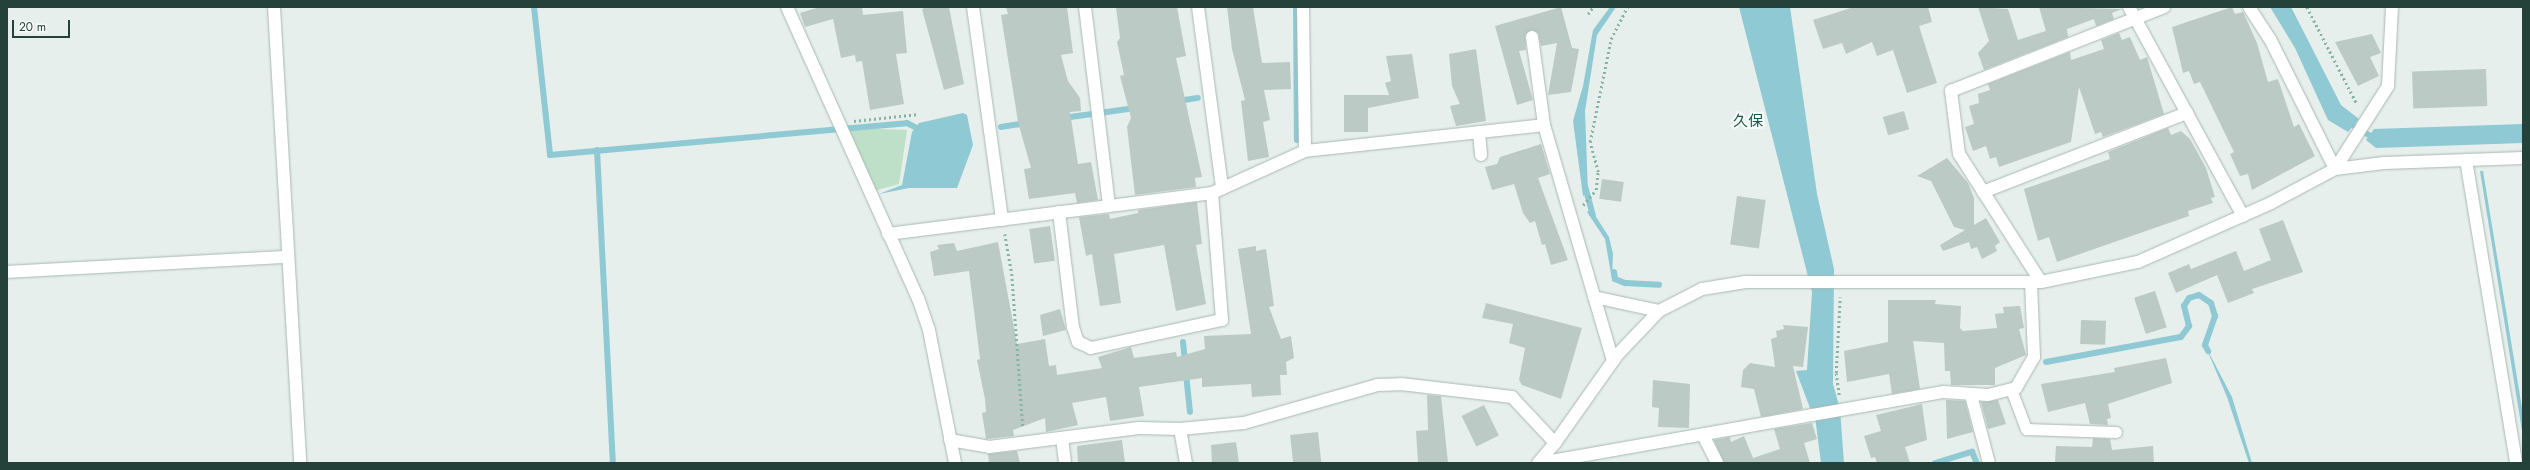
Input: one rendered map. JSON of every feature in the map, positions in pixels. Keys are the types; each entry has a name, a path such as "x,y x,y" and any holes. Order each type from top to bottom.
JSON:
{"street":[{"path":"274,7 287,257 300,463"},
{"path":"787,7 929,330 955,463"},
{"path":"973,7 1002,220"},
{"path":"1085,7 1109,206"},
{"path":"1059,212 1073,327 1078,342 1091,348 1222,320 1217,190 1198,7"},
{"path":"1303,7 1305,151"},
{"path":"2128,7 2243,216"},
{"path":"1539,463 1944,392 1971,395 2016,388 2034,357 2036,282 1959,154 1951,91 2164,7"},
{"path":"2249,7 2270,39 2335,169"},
{"path":"2335,169 2371,115 2388,86 2392,7"},
{"path":"1532,37 1544,125 1613,361"},
{"path":"1983,192 2187,113"},
{"path":"888,234 1109,206 1217,190 1305,151 1544,125"},
{"path":"1479,132 1481,155"},
{"path":"1539,463 1555,443 1613,361 1659,311 1702,289 1745,282 2036,282 2138,262 2243,216 2335,169 2466,160 2523,158"},
{"path":"2466,160 2516,463"},
{"path":"7,272 287,257"},
{"path":"1594,297 1659,311"},
{"path":"950,440 989,447 1139,428 1180,429 1244,423 1377,384 1401,384 1512,397 1555,443"},
{"path":"1971,395 1989,463"},
{"path":"1180,429 1186,463"},
{"path":"1703,435 1717,463"},
{"path":"1062,438 1065,463"}],"lane":[{"path":"2011,389 2026,429 2116,432"}],"path":[{"path":"1588,14 1593,7"},
{"path":"1569,209 1580,206 1596,190 1598,172 1590,142 1611,39 1627,7"},
{"path":"2307,7 2358,106 2371,115"},
{"path":"838,122 919,114"},
{"path":"1002,220 1012,274 1025,442"},
{"path":"1842,282 1836,373 1843,409"}],"green space":[{"path":"853,128 907,130 899,184 874,191 848,131"}],"water":[{"path":"1610,7 1616,7 1597,35 1585,111 1588,193 1583,196 1573,121 1583,86 1593,30"},
{"path":"1739,7 1790,7 1817,194 1834,269 1833,384 1840,409 1844,463 1821,463 1814,409 1810,408 1796,371 1807,370 1812,292"},
{"path":"2270,7 2291,7 2341,105 2359,119 2348,132 2328,120 2295,48"},
{"path":"963,113 967,115 973,145 957,188 909,188 879,194 902,185 912,132 919,123"},
{"path":"2523,124 2523,143 2376,148 2366,140 2374,129"},
{"path":"2480,171 2483,171 2523,414 2523,437"},
{"path":"1591,209 1609,237 1613,254 1612,280 1605,239 1587,212"},
{"path":"2205,345 2232,397 2252,463 2249,463 2227,397"}],"building":[{"path":"820,7 862,7 863,15 903,11 907,53 896,54 904,104 870,110 862,61 856,62 855,55 841,58 833,19 805,27 800,13"},
{"path":"927,7 949,7 964,84 944,90 922,9"},
{"path":"1006,7 1067,7 1073,53 1061,55 1068,81 1080,98 1081,111 1070,112 1078,164 1091,162 1098,200 1077,203 1075,193 1029,199 1024,169 1031,168 1018,122 1001,15 1008,14"},
{"path":"1116,7 1177,7 1186,56 1176,58 1202,177 1195,178 1196,187 1135,195 1127,127 1131,118 1120,76 1124,75 1117,42 1120,38"},
{"path":"1227,7 1253,7 1262,63 1290,62 1291,89 1264,90 1270,120 1263,122 1269,157 1248,161 1241,101 1245,100 1232,49"},
{"path":"1561,7 1572,48 1579,49 1571,92 1548,95 1557,43 1541,46 1538,33 1531,30 1525,35 1526,50 1519,51 1533,100 1517,105 1495,26"},
{"path":"1854,7 1928,7 1932,22 1919,26 1937,83 1907,93 1893,50 1877,56 1872,42 1846,54 1842,43 1823,49 1813,20"},
{"path":"1978,7 2008,9 2018,40 2046,31 2039,7 2122,9 2112,13 2114,19 2096,26 2094,19 2067,29 2068,37 1984,70 1978,53 1989,41"},
{"path":"2232,7 2235,14 2243,12 2257,43 2268,82 2278,79 2294,127 2299,124 2315,156 2252,190 2248,174 2240,176 2230,154 2234,152 2200,82 2194,84 2189,71 2183,73 2172,27"},
{"path":"2119,33 2122,40 2130,37 2140,60 2147,57 2164,114 2103,137 2101,132 2095,134 2079,87 2071,142 1999,167 1996,157 1990,159 1986,146 1973,151 1965,127 1974,124 1969,106 1979,103 1978,94 1990,90 1988,84 2070,52 2071,60 2104,49 2101,40"},
{"path":"2372,34 2381,53 2370,57 2379,76 2358,86 2335,42"},
{"path":"1476,49 1486,121 1456,126 1450,106 1460,104 1452,86 1449,54"},
{"path":"1412,54 1419,98 1368,108 1368,132 1344,132 1344,95 1389,95 1385,83 1391,81 1386,56"},
{"path":"2486,69 2487,106 2413,109 2412,72"},
{"path":"1904,111 1909,129 1888,135 1883,117"},
{"path":"2168,128 2171,135 2181,131 2190,139 2206,168 2215,197 2211,198 2213,203 2188,211 2189,216 2057,262 2049,237 2038,241 2024,189 2110,159 2108,152"},
{"path":"1541,144 1550,174 1538,178 1568,260 1551,265 1545,244 1542,245 1535,221 1530,223 1523,213 1514,184 1492,190 1485,167 1497,164 1500,157"},
{"path":"1947,158 1968,183 1974,198 1974,225 1986,218 2000,242 1995,246 1997,251 1982,259 1977,247 1971,249 1969,242 1943,251 1940,245 1965,230 1954,227 1931,181 1917,176"},
{"path":"1602,179 1624,182 1621,202 1599,199"},
{"path":"1737,196 1766,200 1759,249 1730,245"},
{"path":"1197,202 1202,244 1196,245 1206,304 1176,311 1164,245 1114,254 1121,303 1100,306 1092,254 1086,256 1079,217 1109,214 1110,219 1138,213 1138,210"},
{"path":"2283,220 2303,272 2252,289 2254,293 2228,303 2217,275 2176,293 2168,273 2189,264 2191,269 2236,251 2244,271 2271,260 2259,229"},
{"path":"1050,226 1055,261 1034,264 1029,229"},
{"path":"998,242 1017,344 1045,339 1049,366 1056,365 1057,375 1102,368 1098,357 1131,347 1134,358 1176,352 1177,357 1205,349 1204,336 1251,334 1238,249 1256,246 1256,251 1266,249 1274,306 1269,307 1281,339 1291,336 1294,358 1286,362 1287,375 1280,375 1281,395 1252,397 1251,384 1202,387 1202,378 1139,387 1144,416 1110,421 1106,397 1072,403 1078,425 1046,432 1045,418 1013,430 1014,436 986,439 982,413 986,412 985,399 977,360 980,359 969,271 934,276 930,252 939,249 937,245 954,243 957,251"},
{"path":"2155,291 2167,327 2146,334 2134,298"},
{"path":"1888,300 1936,300 1935,304 1961,306 1960,328 1963,331 1997,328 1995,314 2004,313 2003,307 2020,306 2024,328 2019,329 2026,355 1995,368 1995,385 1951,385 1950,371 1945,371 1944,343 1913,341 1920,389 1892,394 1889,374 1847,382 1844,351 1888,342"},
{"path":"1486,303 1582,328 1561,399 1522,385 1519,380 1525,348 1509,343 1513,324 1482,318"},
{"path":"1060,309 1066,330 1043,336 1040,315"},
{"path":"2081,320 2106,321 2105,345 2080,344"},
{"path":"1783,325 1808,327 1803,367 1793,366 1803,409 1761,417 1754,389 1741,387 1743,370 1750,363 1775,367 1771,339 1777,337 1776,331 1784,329"},
{"path":"2166,358 2172,383 2108,404 2111,418 2107,419 2108,425 2090,424 2085,403 2048,412 2041,384 2115,372 2114,368"},
{"path":"1653,380 1690,384 1689,428 1658,427 1659,408 1652,407"},
{"path":"1427,395 1441,396 1448,463 1418,463 1416,431 1428,430"},
{"path":"1946,400 1965,401 1973,432 1947,439"},
{"path":"1998,400 2006,424 1988,429 1981,402"},
{"path":"1922,404 1927,440 1905,447 1910,463 1877,463 1875,457 1871,458 1864,436 1881,431 1876,415"},
{"path":"1484,405 1499,436 1476,447 1462,416"},
{"path":"1812,423 1817,439 1804,443 1810,463 1724,463 1714,440 1730,437 1731,442 1744,436 1753,458 1780,449 1774,429"},
{"path":"1318,432 1321,463 1293,463 1290,435"},
{"path":"2093,438 2110,439 2112,450 2153,446 2154,463 2055,463 2056,446 2092,447"},
{"path":"1122,440 1125,463 1078,463 1077,446"},
{"path":"1236,442 1239,463 1212,463 1211,445"},
{"path":"1017,451 1020,463 989,463 988,454"}],"waterway":[{"path":"534,7 550,155 907,123 915,127"},
{"path":"1296,7 1297,140"},
{"path":"1178,101 1198,98"},
{"path":"1063,118 1135,108"},
{"path":"2348,122 2375,139"},
{"path":"1001,127 1027,123"},
{"path":"597,150 613,463"},
{"path":"1585,186 1593,215"},
{"path":"1614,272 1615,279 1625,283 1659,285"},
{"path":"2046,362 2181,337 2189,326 2184,306 2189,298 2199,295 2211,303 2215,316 2205,345 2208,351"},
{"path":"1183,342 1185,362"},
{"path":"1186,374 1190,412"},
{"path":"1935,463 1972,452 1977,463"}],"district":[{"name":"久保","path":"1748,122"}]}
